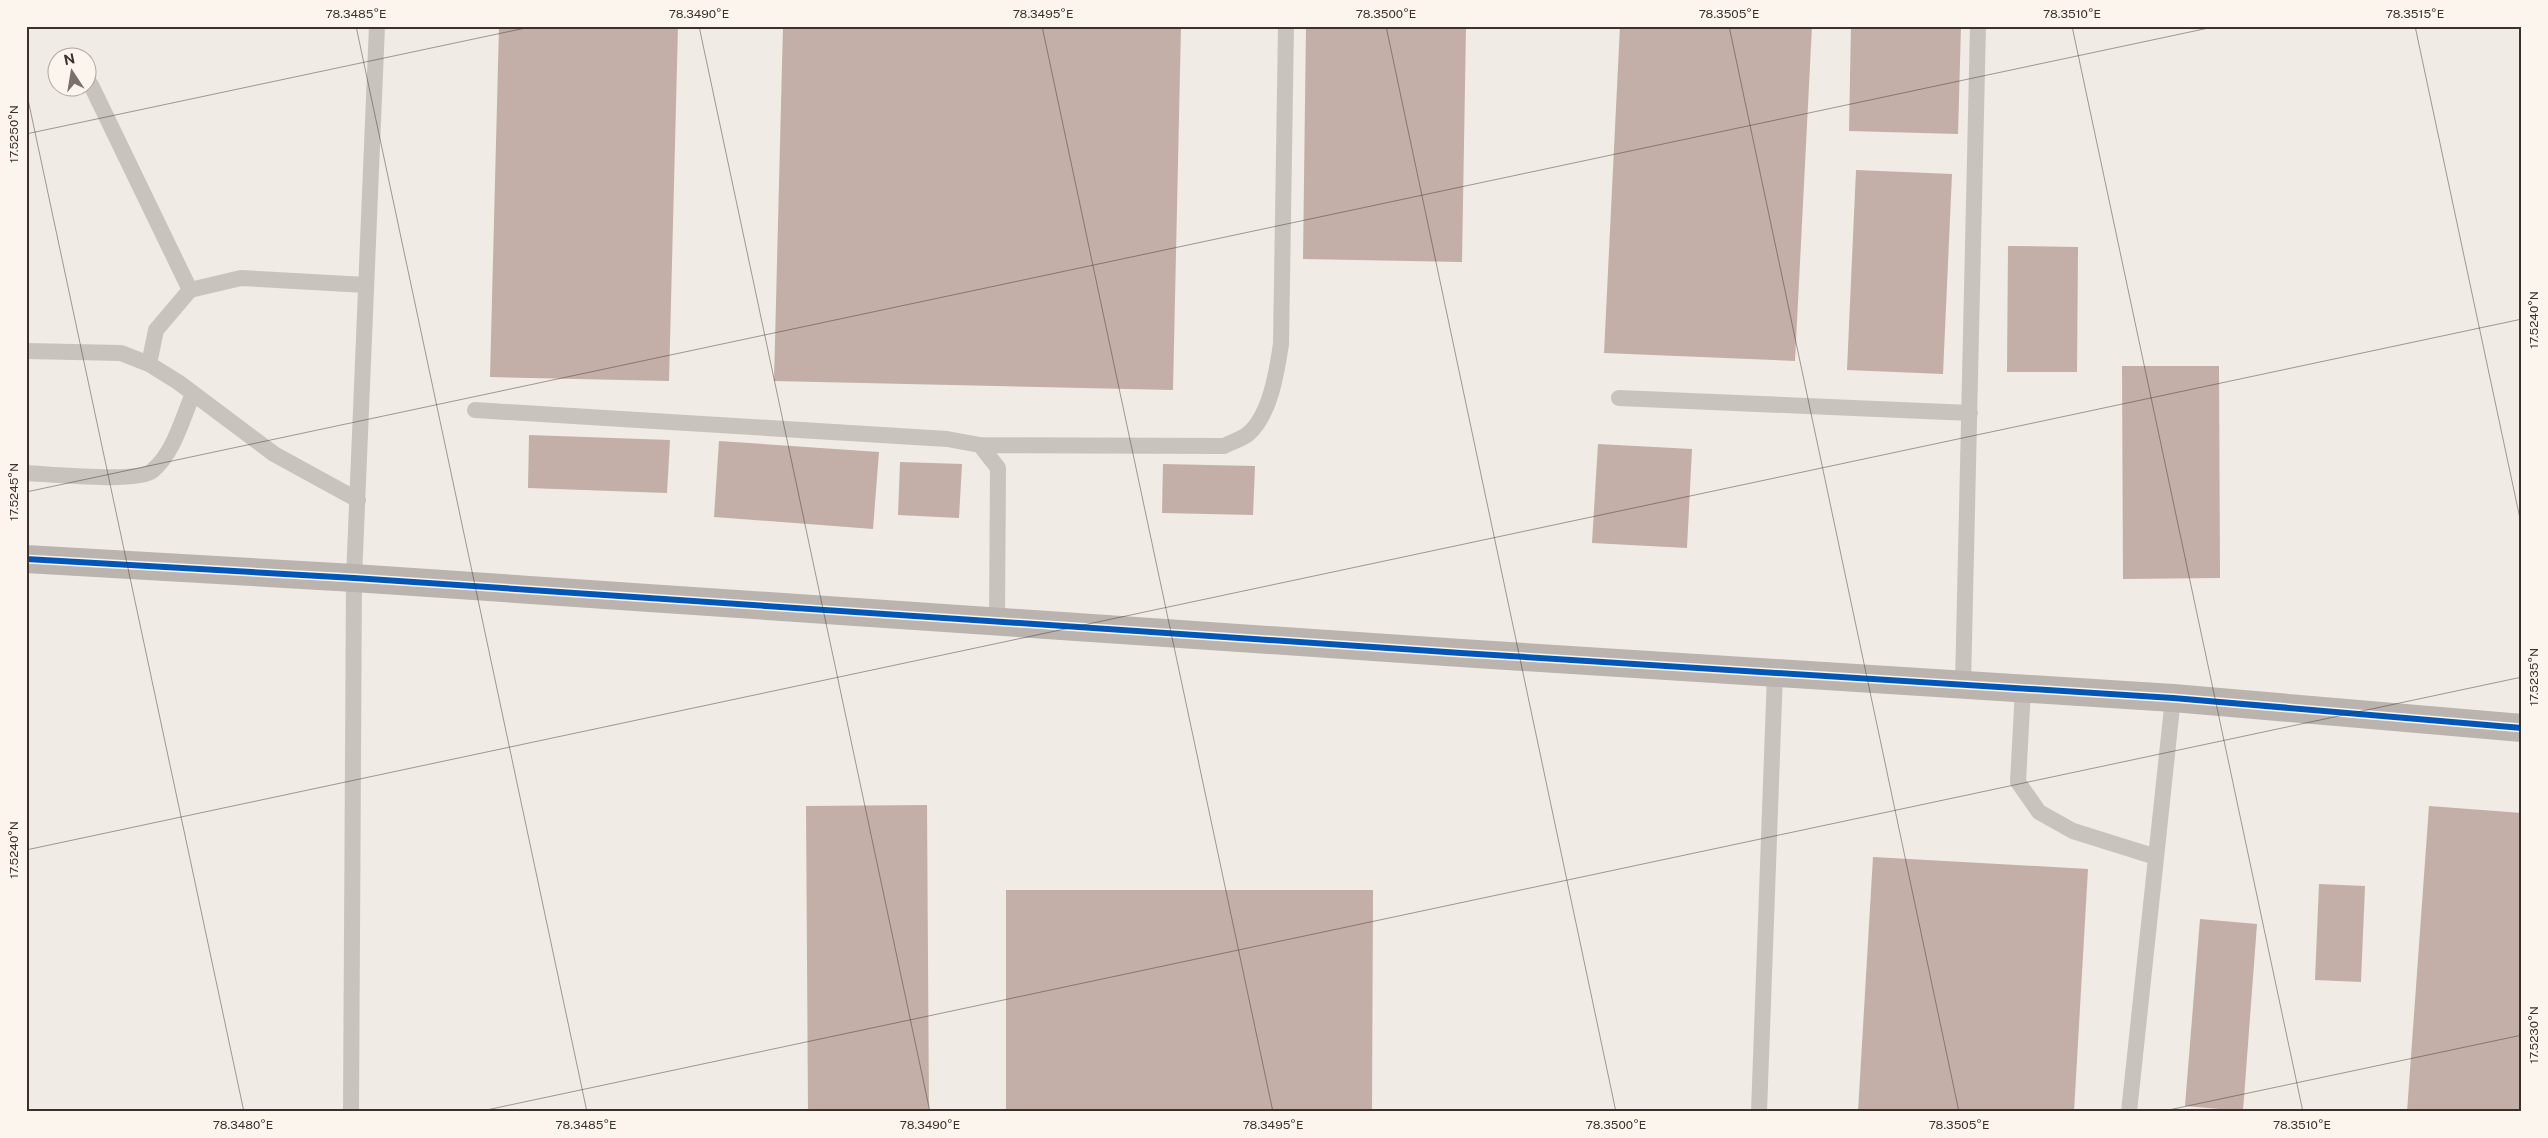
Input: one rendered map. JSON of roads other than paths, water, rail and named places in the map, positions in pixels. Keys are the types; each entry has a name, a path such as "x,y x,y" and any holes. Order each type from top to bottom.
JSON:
{"street":[{"path":"26,559 354,578 997,622 2173,698 2522,728"}],"lane":[{"path":"351,1112 354,578 377,26"},
{"path":"474,410 947,440 980,445 1224,446 1248,434 1264,411 1275,383 1281,344 1286,26"},
{"path":"1963,685 1978,26"},
{"path":"97,98 190,290"},
{"path":"148,364 156,330 190,290 241,278 366,285"},
{"path":"26,351 121,353 148,364 193,394 274,454 358,500"},
{"path":"26,473 129,477 151,473 168,454 193,394"},
{"path":"1619,398 1970,413"},
{"path":"980,445 998,468 997,622"},
{"path":"1759,1112 1775,673"},
{"path":"2024,689 2018,782 2038,812 2074,831 2156,857"},
{"path":"2129,1112 2173,698"}]}
